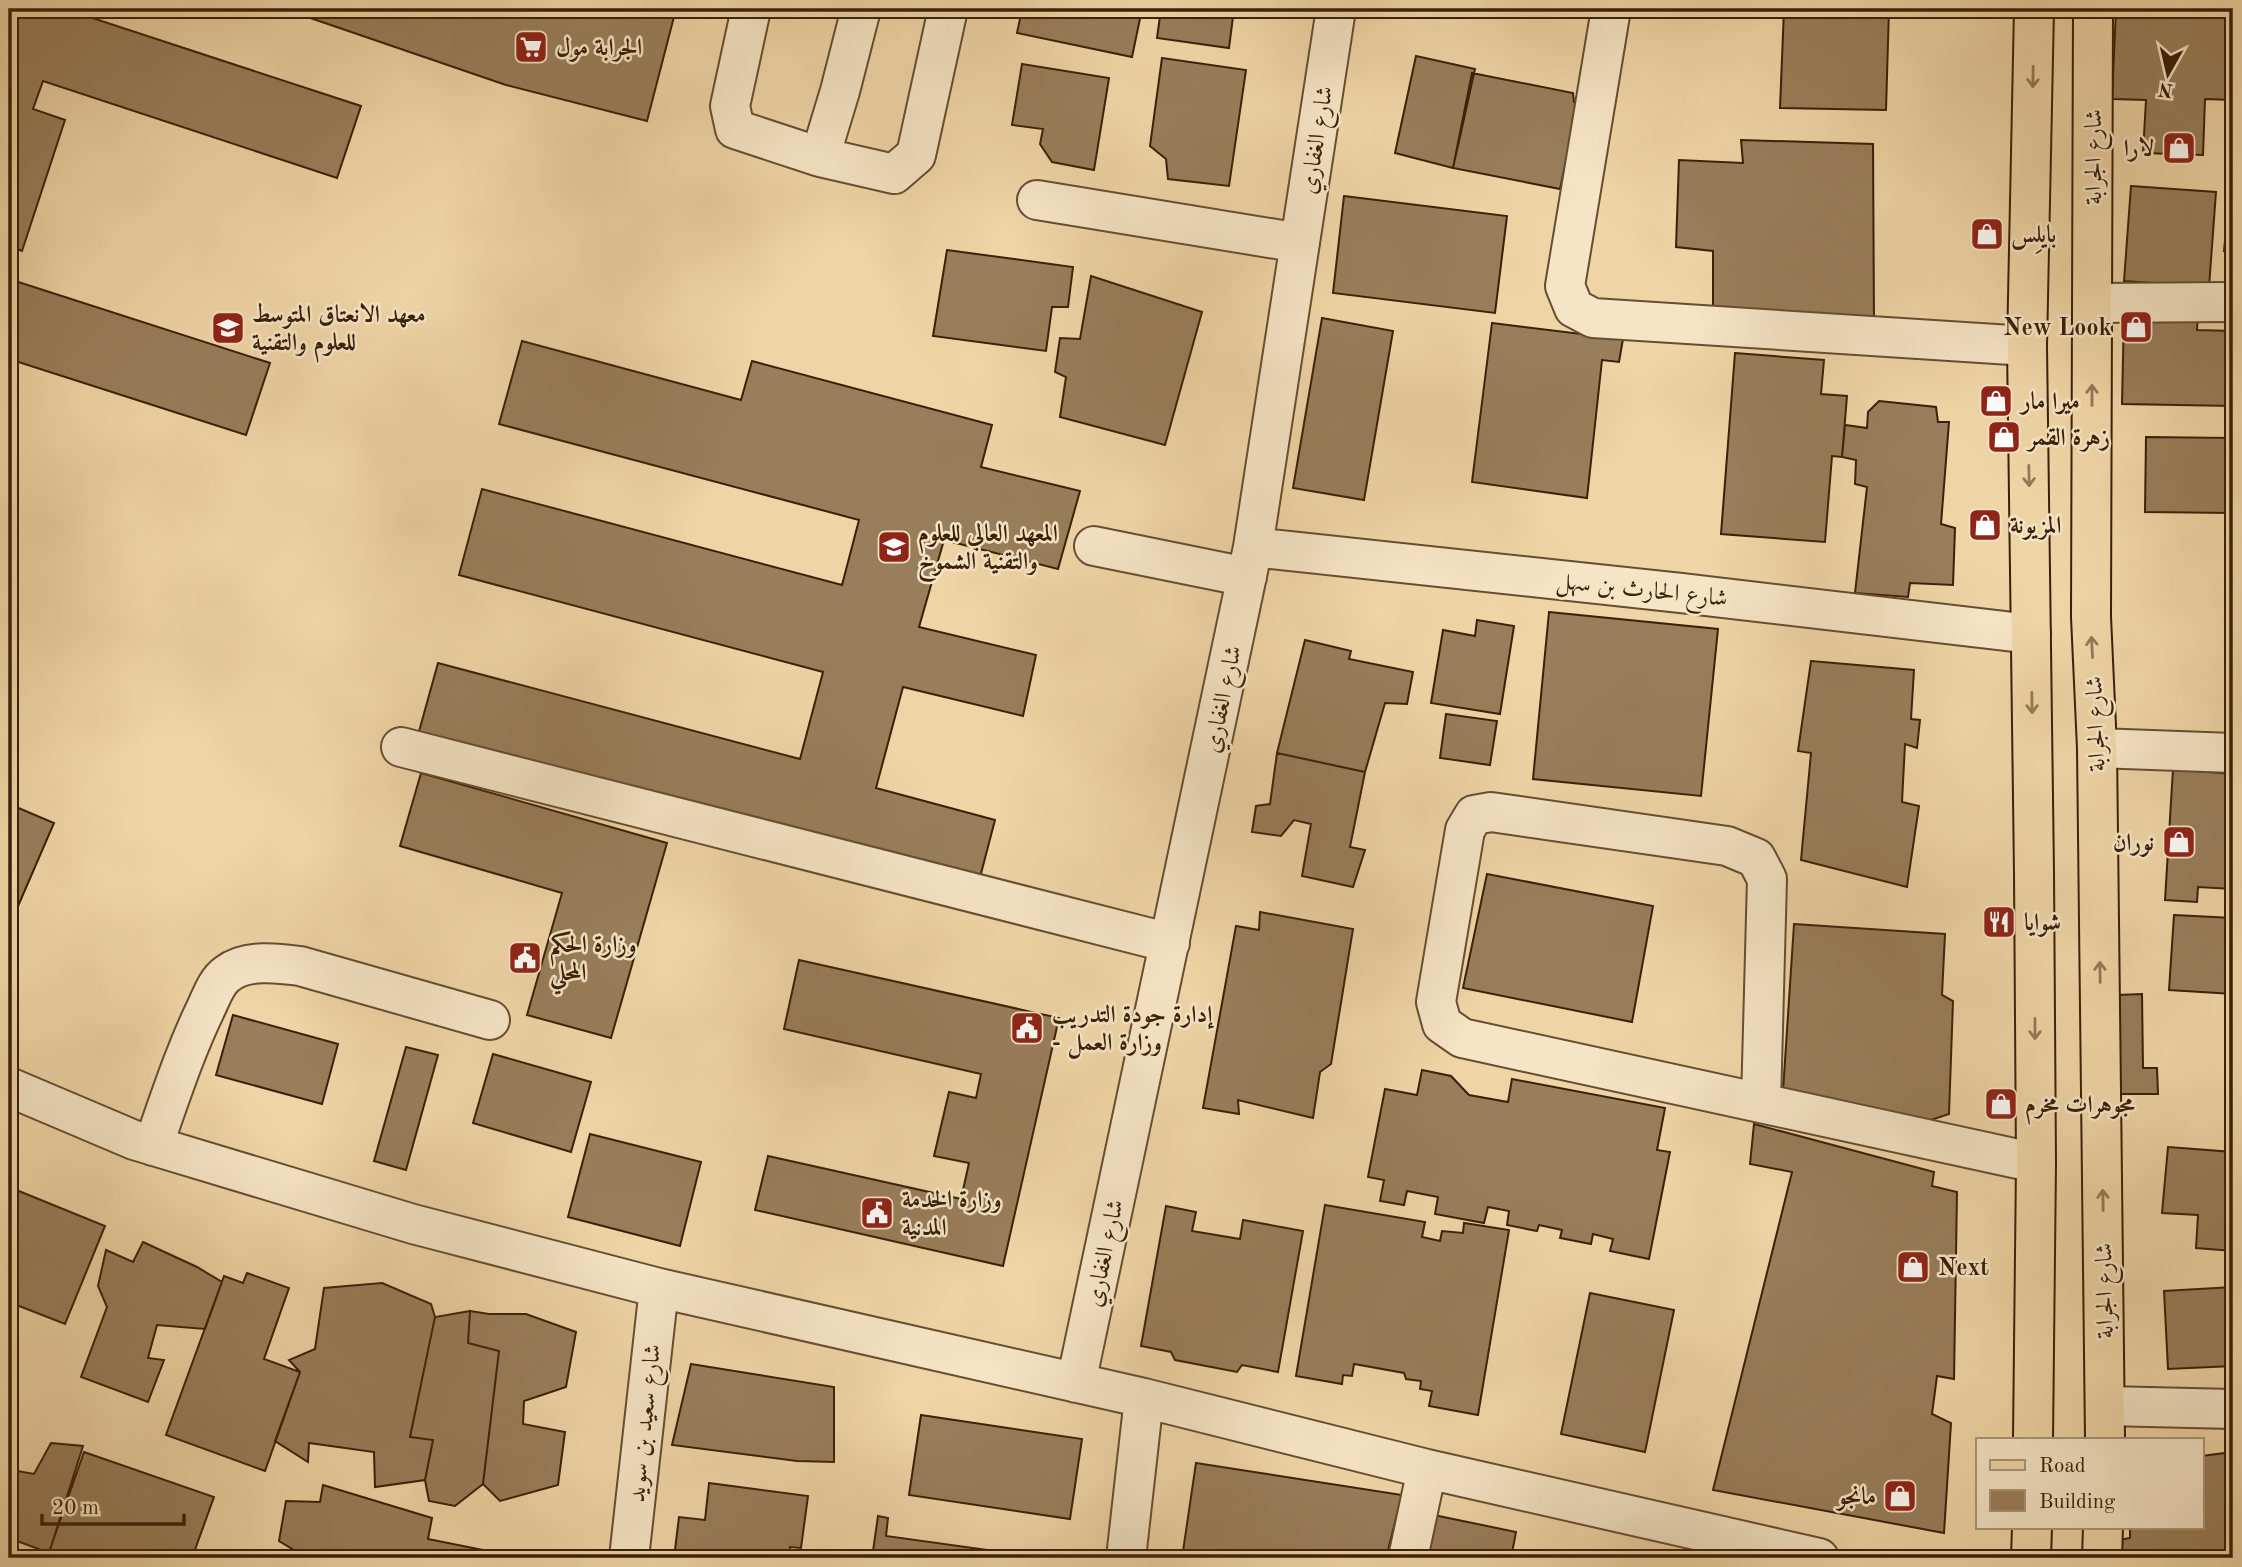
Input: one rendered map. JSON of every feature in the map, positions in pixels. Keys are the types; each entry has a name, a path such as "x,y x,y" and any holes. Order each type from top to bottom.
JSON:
{"main road":[{"path":"2033,1438 2036,1163 2027,346 2034,9"},
{"name":"شارع الجرابة","path":"2093,9 2091,617 2097,748 2105,1423"},
{"path":"2031,1558 2032,1528"},
{"path":"2102,1558 2103,1528"}],"street":[{"path":"751,9 730,106 735,129 820,157 894,174 916,155 948,9"},
{"path":"820,157 861,9"},
{"name":"شارع الغفاري","path":"1076,1383 1250,562 1336,9"},
{"path":"1611,9 1565,286 1574,308 1593,317 2027,346"},
{"path":"1037,201 1300,243"},
{"path":"2093,303 2233,302"},
{"name":"شارع الحارث بن سهل","path":"1094,546 1250,562 1681,593 2031,634"},
{"path":"401,747 1170,943"},
{"path":"2097,748 2233,753"},
{"path":"1761,1102 1767,879 1756,858 1727,846 1491,812 1474,815 1465,830 1436,1002 1442,1024 1462,1038 2036,1163"},
{"path":"153,1146 188,1046 218,984 226,974 239,968 278,963 300,966 490,1020"},
{"path":"9,1087 134,1140 413,1224 659,1288 1144,1398 1427,1469 1813,1558"},
{"name":"شارع سعيد بن سويد","path":"629,1558 659,1288"},
{"path":"1126,1558 1144,1398"},
{"path":"2105,1423 2233,1409"},
{"path":"1408,1558 1427,1469"}],"building":[{"path":"9,9 65,9 361,106 337,178 43,81 33,109 65,120 22,251 9,246"},
{"name":"الجرابة مول","path":"284,9 676,9 647,121 506,85"},
{"path":"1022,9 1142,9 1132,57 1017,33"},
{"path":"1161,9 1234,9 1229,48 1157,38"},
{"path":"1784,9 1889,9 1886,110 1780,108"},
{"path":"2116,9 2233,9 2233,100 2205,99 2203,155 2143,153 2146,100 2112,99"},
{"path":"1416,56 1475,69 1453,168 1395,153"},
{"path":"1162,58 1246,70 1229,186 1168,179 1166,159 1150,146"},
{"path":"1022,64 1109,78 1094,170 1052,162 1040,144 1043,129 1012,125"},
{"path":"1472,73 1573,93 1574,102 1587,105 1575,164 1566,161 1560,189 1453,168"},
{"path":"1741,140 1873,144 1874,320 1713,314 1713,251 1676,247 1679,160 1743,163"},
{"path":"2233,156 2233,252 2224,251"},
{"path":"2131,186 2216,192 2209,287 2124,281"},
{"path":"1344,196 1507,216 1495,313 1333,293"},
{"path":"947,250 1073,267 1068,307 1052,307 1046,351 933,336"},
{"path":"1091,276 1202,312 1165,445 1060,417 1066,377 1055,372 1060,338 1080,339"},
{"path":"9,279 270,363 246,435 9,359"},
{"path":"2124,313 2198,314 2197,330 2233,331 2233,406 2122,404"},
{"path":"1322,318 1393,331 1364,500 1293,488"},
{"path":"1492,323 1623,339 1619,362 1602,360 1587,498 1472,482"},
{"path":"522,341 741,400 752,361 992,425 981,467 1080,491 1058,569 944,540 919,627 1036,655 1023,716 903,687 876,788 995,820 978,885 418,735 438,663 800,759 823,672 459,575 482,489 842,585 859,520 499,424"},
{"path":"1735,353 1824,360 1821,394 1847,396 1842,457 1832,456 1825,542 1721,534"},
{"path":"1879,401 1936,407 1938,422 1949,422 1941,524 1955,528 1953,585 1910,583 1908,597 1855,593 1867,487 1855,484 1856,460 1842,457 1845,425 1867,428 1868,412"},
{"path":"2146,437 2233,438 2233,513 2145,512"},
{"path":"1549,612 1718,629 1701,796 1533,779"},
{"path":"1477,620 1514,626 1500,714 1431,703 1443,630 1475,636"},
{"path":"1305,640 1351,651 1349,659 1413,672 1407,704 1385,703 1365,772 1277,753"},
{"path":"1811,661 1914,670 1911,719 1920,720 1917,748 1905,744 1902,802 1919,806 1907,887 1801,860 1811,753 1798,751"},
{"path":"1446,714 1497,721 1490,765 1440,758"},
{"path":"1277,753 1365,772 1350,847 1365,850 1353,887 1302,876 1311,824 1294,820 1281,836 1252,832 1256,806 1270,804"},
{"path":"2173,769 2233,774 2233,889 2198,887 2197,902 2165,900"},
{"path":"421,773 667,843 611,1038 527,1015 562,893 400,846"},
{"path":"9,804 54,823 9,927"},
{"path":"1487,874 1653,906 1632,1022 1463,988"},
{"path":"1260,912 1353,929 1331,1064 1320,1072 1313,1118 1238,1100 1239,1114 1203,1108 1236,926 1259,930"},
{"path":"2174,915 2233,918 2233,994 2169,990"},
{"path":"1794,924 1945,934 1942,995 1953,1001 1949,1114 1928,1121 1783,1091"},
{"path":"799,960 1059,1018 1003,1266 755,1210 768,1156 961,1199 969,1163 934,1156 949,1092 976,1098 981,1074 784,1029"},
{"path":"2142,994 2143,1068 2157,1068 2158,1094 2118,1094 2117,995"},
{"path":"233,1015 338,1044 322,1104 216,1075"},
{"path":"2233,1032 2233,1123 2227,1123"},
{"path":"406,1047 438,1055 406,1170 374,1161"},
{"path":"493,1054 591,1082 571,1152 473,1123"},
{"path":"1422,1070 1451,1076 1469,1095 1508,1102 1512,1079 1665,1108 1657,1150 1670,1152 1649,1259 1610,1251 1613,1239 1593,1234 1591,1244 1560,1238 1562,1230 1539,1225 1537,1231 1507,1225 1509,1211 1488,1207 1484,1223 1435,1214 1438,1197 1407,1191 1404,1205 1380,1201 1384,1180 1368,1177 1385,1089 1417,1095"},
{"path":"1754,1124 1934,1172 1932,1186 1957,1192 1954,1379 1937,1376 1932,1414 1951,1423 1944,1533 1713,1490 1792,1172 1750,1164"},
{"path":"590,1134 701,1162 680,1246 568,1217"},
{"path":"2168,1147 2233,1152 2233,1251 2196,1248 2198,1215 2162,1213"},
{"path":"9,1187 105,1226 65,1324 9,1302"},
{"path":"1325,1205 1425,1222 1422,1237 1440,1241 1442,1231 1463,1233 1464,1223 1509,1230 1478,1415 1429,1406 1432,1391 1420,1389 1421,1381 1406,1379 1404,1373 1354,1364 1352,1376 1343,1375 1342,1384 1296,1376"},
{"path":"1166,1206 1196,1212 1192,1231 1240,1239 1243,1220 1303,1231 1278,1372 1242,1365 1237,1372 1175,1360 1171,1352 1141,1346"},
{"path":"143,1242 222,1282 205,1329 157,1325 148,1358 164,1360 148,1402 81,1377 107,1307 98,1286 106,1250 133,1262"},
{"path":"247,1273 289,1288 264,1359 300,1372 265,1471 166,1435 224,1276 243,1283"},
{"path":"382,1283 431,1304 435,1317 410,1437 433,1440 425,1480 375,1487 374,1452 309,1443 308,1462 275,1441 300,1372 289,1360 315,1349 324,1288"},
{"path":"2233,1287 2233,1366 2168,1369 2164,1291"},
{"path":"1590,1293 1674,1310 1645,1452 1561,1434"},
{"path":"470,1311 526,1314 576,1332 566,1387 524,1401 523,1424 565,1432 558,1485 500,1501 483,1484 499,1351 468,1343"},
{"path":"470,1311 468,1343 499,1351 483,1484 455,1506 429,1501 425,1480 433,1440 410,1437 435,1317"},
{"path":"691,1364 834,1387 834,1462 797,1461 672,1445"},
{"path":"921,1415 1082,1439 1070,1519 909,1495"},
{"path":"51,1443 83,1446 49,1553 9,1538 9,1489 18,1471 34,1474"},
{"path":"84,1452 214,1497 192,1558 47,1558"},
{"path":"2233,1452 2233,1558 2117,1558 2118,1540 2130,1538 2130,1528 2204,1528 2204,1456"},
{"path":"1196,1463 1402,1495 1386,1558 1182,1558"},
{"path":"709,1483 808,1496 801,1548 790,1547 789,1558 674,1558 679,1517 705,1520"},
{"path":"323,1485 432,1518 428,1539 493,1552 491,1558 301,1558 302,1555 279,1541 286,1501 320,1502"},
{"path":"1429,1514 1516,1532 1511,1558 1421,1558"},
{"path":"878,1516 888,1518 886,1536 1046,1558 872,1558"}],"place":[{"name":"الجرابة مول","path":"531,47"},
{"name":"لارا","path":"2179,148"},
{"name":"بايلِس","path":"1987,234"},
{"name":"New Look","path":"2136,327"},
{"name":"معهد الانعتاق المتوسط للعلوم والتقنية","path":"228,328"},
{"name":"ميرا مار","path":"1996,401"},
{"name":"زهرة القمر","path":"2004,437"},
{"name":"المزيونة","path":"1985,525"},
{"name":"المعهد العالي للعلوم والتقنية الشموخ","path":"894,547"},
{"name":"نوران","path":"2179,842"},
{"name":"شوايا","path":"1999,922"},
{"name":"وزارة الحكم المحلي","path":"525,958"},
{"name":"إدارة جودة التدريب - وزارة العمل","path":"1027,1028"},
{"name":"مجوهرات مخرم","path":"2001,1104"},
{"name":"وزارة الخدمة المدنية","path":"877,1213"},
{"name":"Next","path":"1913,1267"},
{"name":"مانجو","path":"1900,1496"}]}
